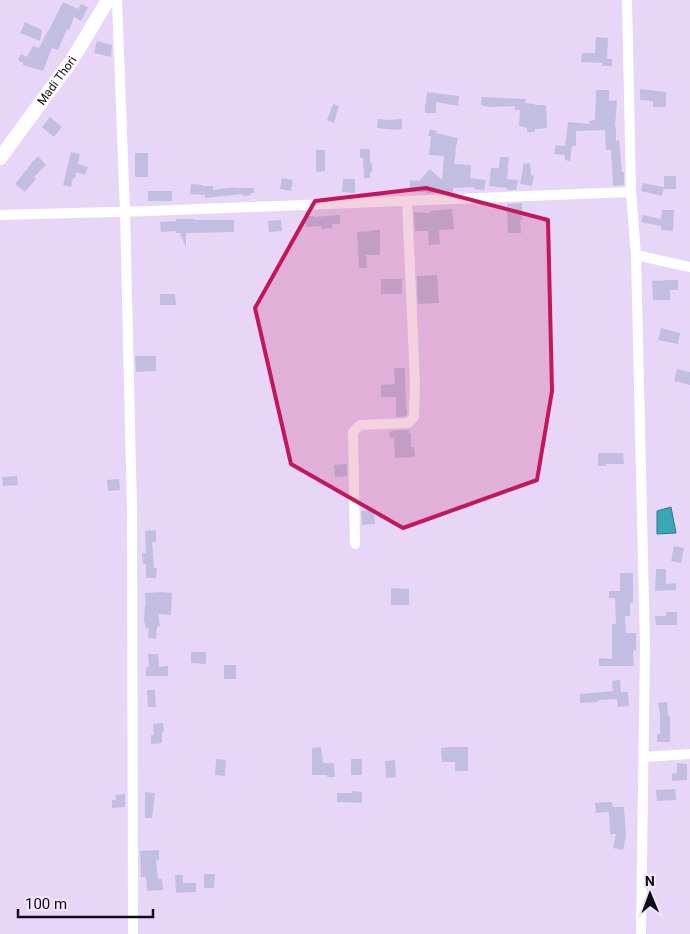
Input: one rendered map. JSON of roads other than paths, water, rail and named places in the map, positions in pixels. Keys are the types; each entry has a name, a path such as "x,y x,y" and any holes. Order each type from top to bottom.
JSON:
{"main road":[{"name":"Madi Thori","path":"0,158 72,60 108,0"}],"street":[{"path":"117,0 125,212 132,520 134,934"},
{"path":"627,0 631,192 636,255 645,636 641,934"},
{"path":"0,215 125,212 631,192"},
{"path":"355,544 353,432 360,425 408,423 414,417 415,383 407,201"},
{"path":"636,255 690,266"},
{"path":"644,757 690,754"}]}
